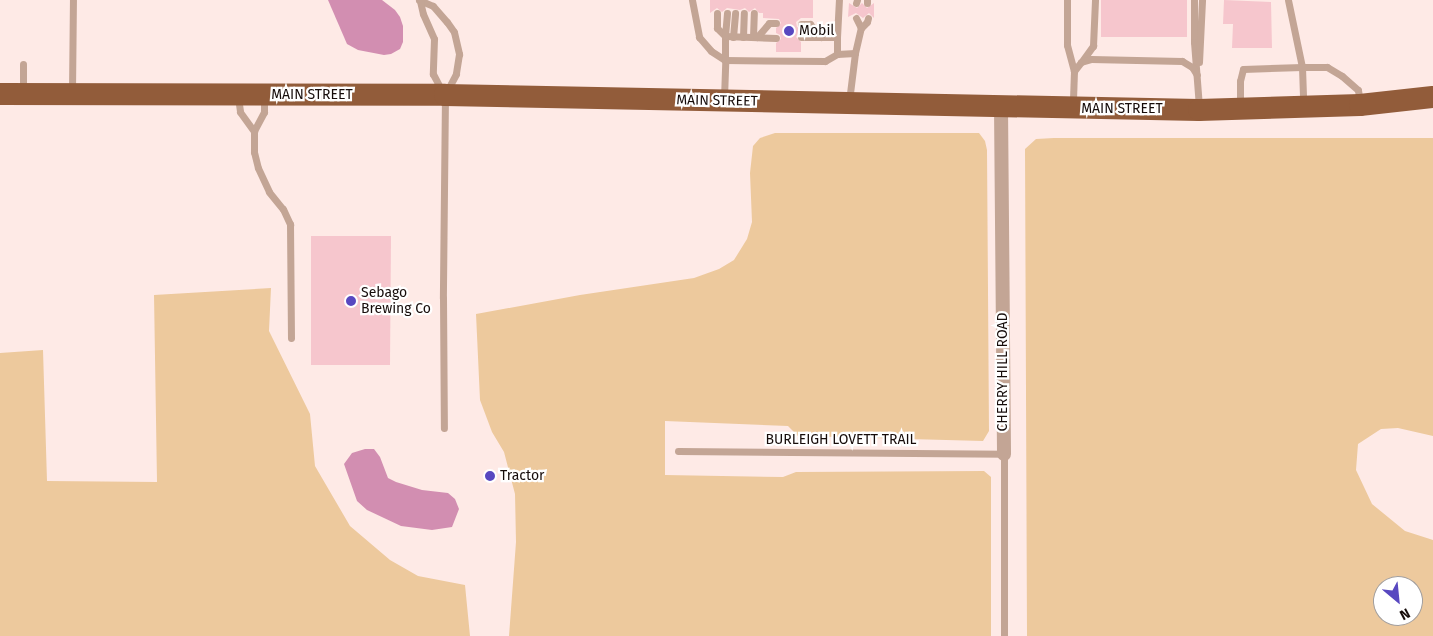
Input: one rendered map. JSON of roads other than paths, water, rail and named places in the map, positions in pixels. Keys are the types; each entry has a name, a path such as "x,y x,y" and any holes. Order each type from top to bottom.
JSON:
{"highway":[{"name":"MAIN STREET","path":"0,94 445,95 1073,109 1199,110 1360,105 1433,98"}],"street":[{"name":"CHERRY HILL ROAD","path":"1001,107 1004,454"}],"lane":[{"path":"72,94 73,0"},
{"path":"692,0 699,37 711,51 725,60 825,61 837,54 855,54"},
{"path":"837,54 839,0"},
{"path":"1067,0 1067,45 1074,71 1073,109"},
{"path":"1074,71 1093,46 1095,0"},
{"path":"1194,0 1194,42 1199,110"},
{"path":"1197,74 1202,0"},
{"path":"1288,0 1302,68 1303,107"},
{"path":"420,1 423,14 434,39 433,74 445,95"},
{"path":"420,1 433,6 442,14 454,32 459,54 456,74 445,95 442,298 444,428"},
{"path":"718,13 717,28 729,36 776,38"},
{"path":"727,13 729,36"},
{"path":"724,101 725,60 735,13"},
{"path":"743,36 744,13"},
{"path":"754,13 755,37"},
{"path":"856,18 861,28"},
{"path":"848,104 855,54 861,28 868,18"},
{"path":"755,37 770,23 776,23"},
{"path":"801,24 810,24 821,37"},
{"path":"801,37 837,37"},
{"path":"1082,62 1091,59 1182,61 1192,67 1197,74"},
{"path":"23,64 23,94"},
{"path":"1240,109 1240,81 1244,70 1327,67 1342,76 1358,90 1360,105"},
{"path":"238,96 240,112 254,132 258,168 272,197 283,209 290,224 291,338"},
{"path":"254,132 264,112 264,96"},
{"name":"BURLEIGH LOVETT TRAIL","path":"678,451 1004,454"},
{"name":"CHERRY HILL ROAD","path":"1004,454 1004,636"}],"place":[{"name":"Mobil","path":"789,31"},
{"name":"Sebago Brewing Co","path":"351,301"},
{"name":"Tractor","path":"490,476"}]}
